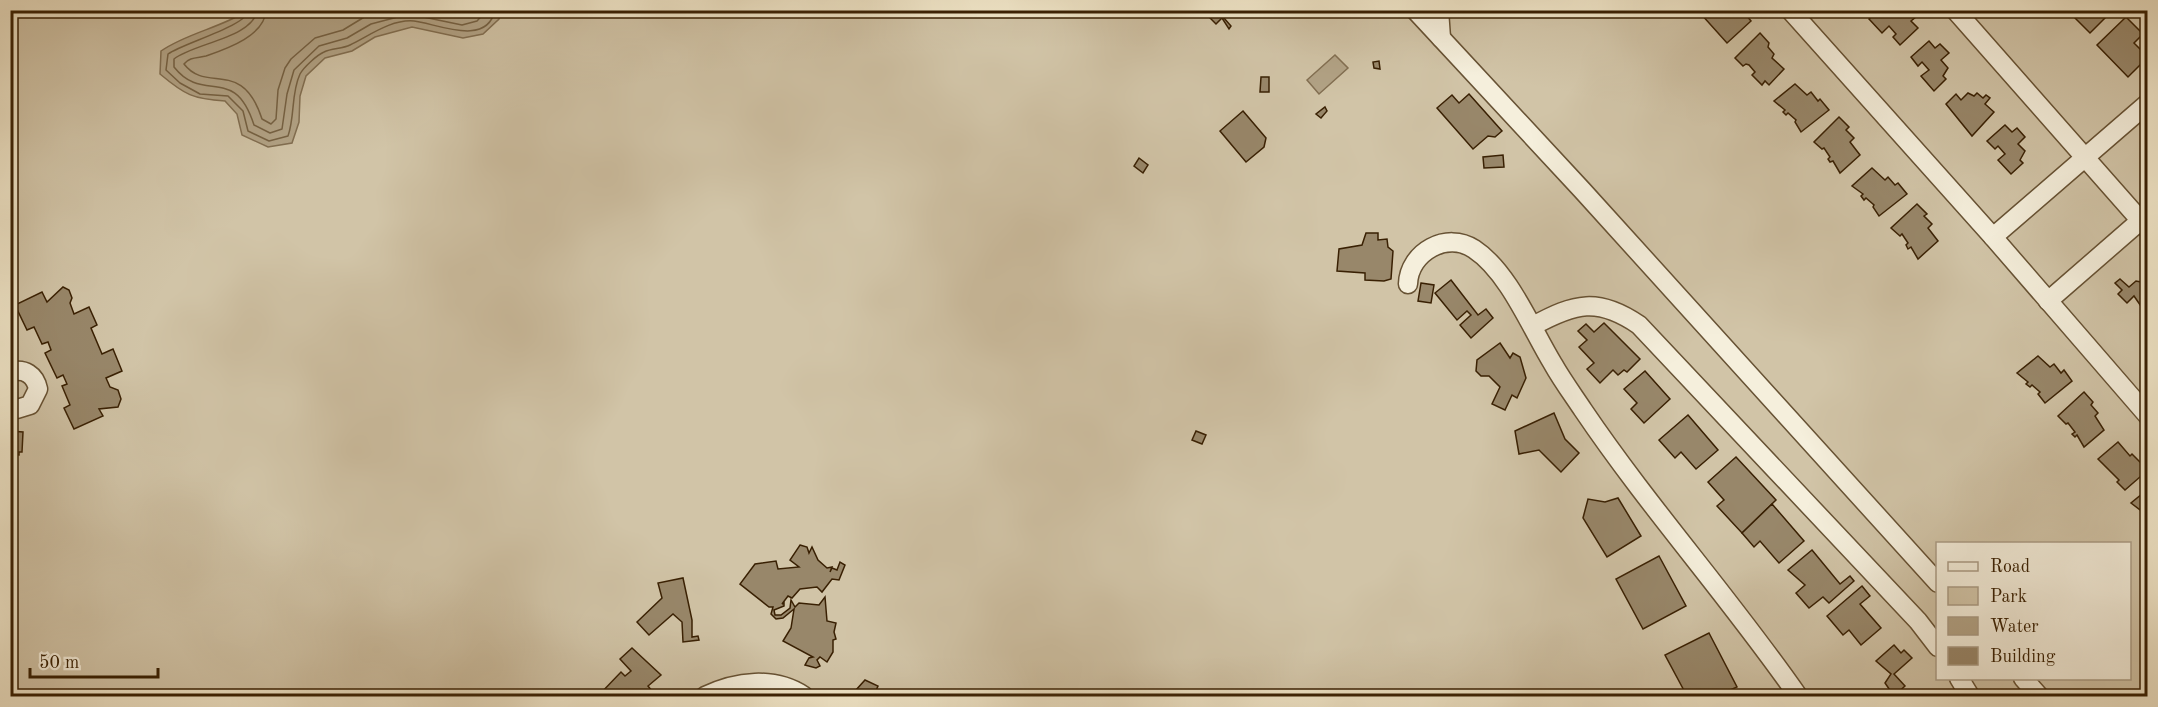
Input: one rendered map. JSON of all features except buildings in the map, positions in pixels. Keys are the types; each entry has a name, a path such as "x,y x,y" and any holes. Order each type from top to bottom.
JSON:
{"street":[{"path":"1415,10 1936,581"},
{"path":"1439,10 1441,38"},
{"path":"1790,10 1993,237 2148,416"},
{"path":"1955,10 2085,158 2145,221 2048,301"},
{"path":"1993,237 2148,103"},
{"path":"1408,284 1411,270 1421,255 1432,246 1446,242 1461,243 1474,249 1506,283 1553,364 1610,449 1798,696"},
{"path":"1533,326 1554,315 1578,307 1599,306 1618,311 1639,326 1918,621 1936,644"},
{"path":"10,372 24,371 30,374 38,389 30,405 17,409 10,407"},
{"path":"1960,680 1970,696"},
{"path":"2025,680 2039,696"},
{"path":"705,696 721,688 746,683 772,684 804,696"}],"green space":[{"path":"10,11 2147,11 2147,696 11,696"}],"water":[{"path":"247,11 501,11 499,19 483,34 463,38 412,27 375,37 352,51 325,58 306,76 300,96 299,122 292,143 268,147 242,135 237,114 225,101 190,95 160,74 161,51"},
{"path":"1335,55 1348,68 1319,94 1307,80"}]}
